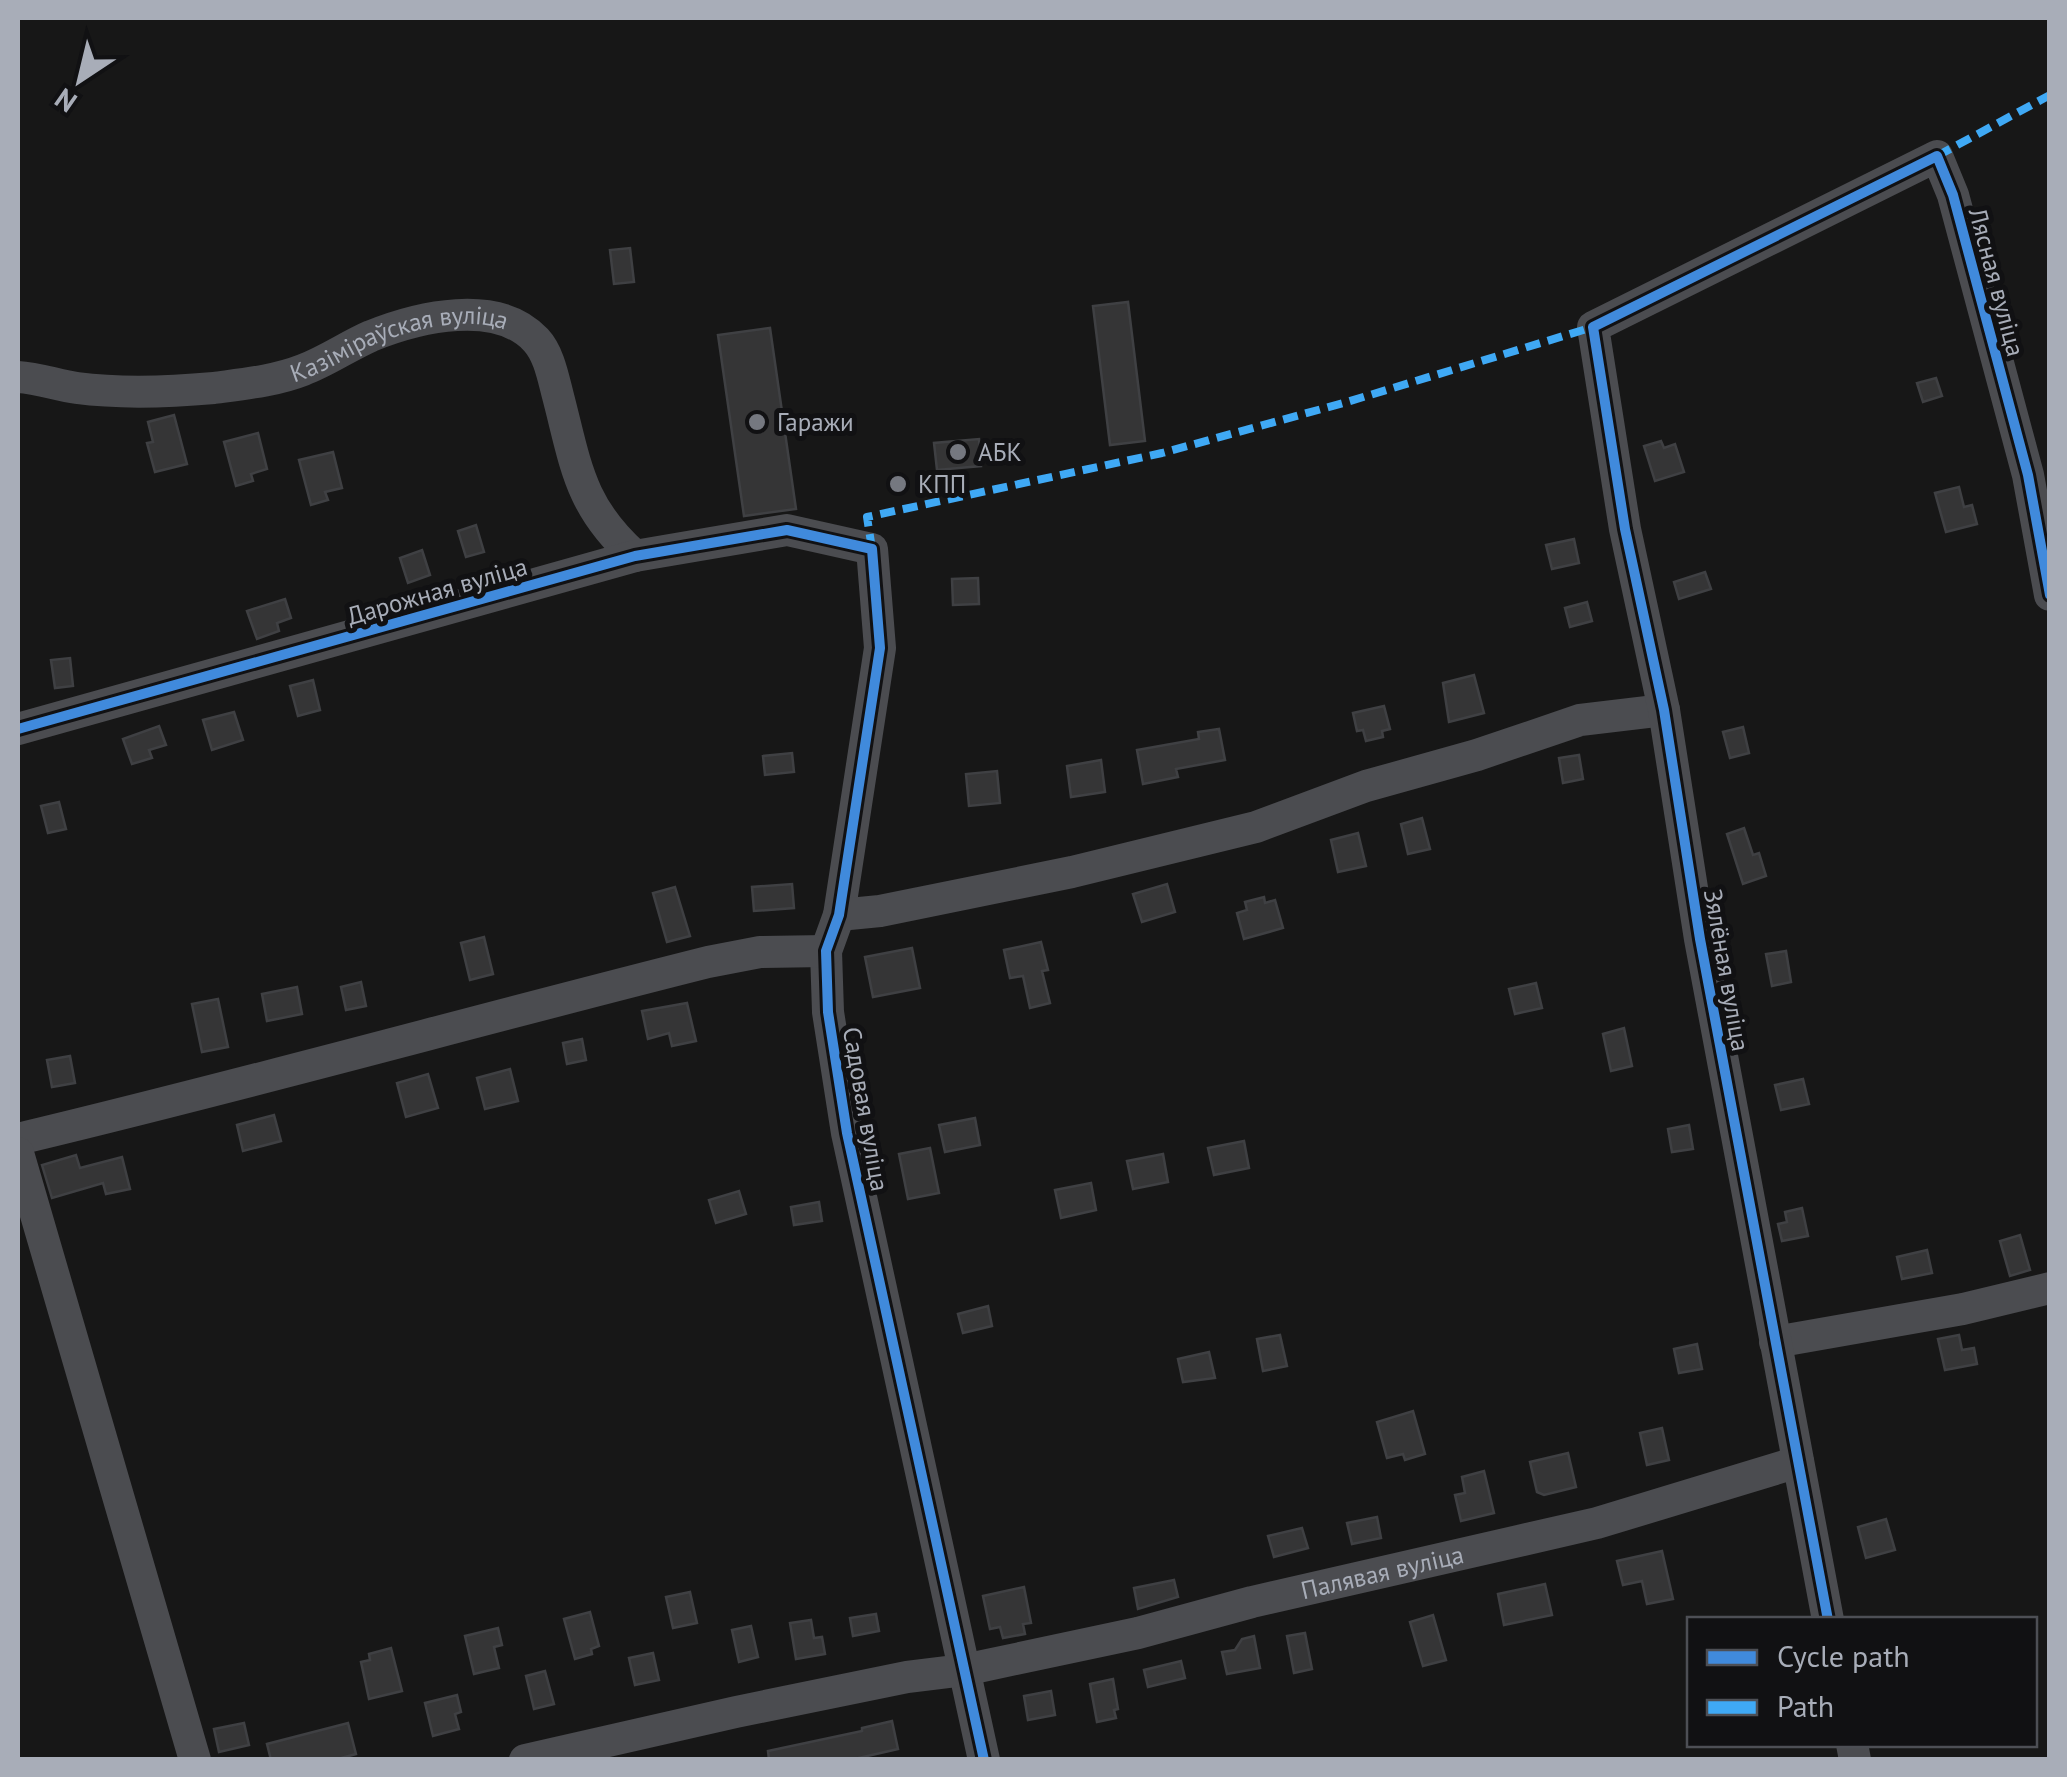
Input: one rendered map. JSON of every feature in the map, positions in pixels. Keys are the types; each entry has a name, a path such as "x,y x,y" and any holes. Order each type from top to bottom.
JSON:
{"street":[{"name":"Лясная вуліца","path":"1593,327 1937,156 1953,195 2028,475 2050,596"},
{"name":"Казіміраўская вуліца","path":"18,377 122,392 252,383 299,372 372,336 445,316 490,314 522,327 539,342 549,362 590,506 611,535 635,556"},
{"name":"Зялёная вуліца","path":"1593,327 1626,529 1664,710 1700,939 1827,1617"},
{"name":"Дарожная вуліца","path":"18,729 635,556 787,530 872,549"},
{"name":"Садовая вуліца","path":"872,549 880,648 839,915 826,951 828,1012 847,1133 964,1670"},
{"path":"839,915 880,911 1090,868 1256,827 1366,786 1477,755 1580,720 1664,710"},
{"path":"18,1140 264,1080 338,1055 708,962 760,952 826,951"},
{"path":"18,1153 194,1760"},
{"path":"1775,1342 1963,1309 2050,1288"},
{"name":"Палявая вуліца","path":"525,1760 888,1681 964,1670 1138,1632 1597,1523 1798,1462"},
{"path":"964,1670 984,1760"}],"building":[{"path":"630,248 634,282 614,284 610,250"},
{"path":"1128,302 1145,441 1110,445 1093,306"},
{"name":"Гаражи","path":"770,328 796,509 744,516 718,335"},
{"path":"1936,378 1942,396 1923,402 1917,383"},
{"path":"174,415 187,464 155,472 147,443 153,442 148,422"},
{"path":"258,433 267,469 251,474 253,481 236,486 224,442"},
{"name":"АБК","path":"979,439 981,466 937,470 934,443"},
{"path":"1661,441 1664,448 1675,444 1684,472 1655,481 1644,446"},
{"path":"333,452 342,488 325,492 328,500 311,505 299,460"},
{"path":"1959,487 1964,507 1972,505 1977,524 1946,532 1935,493"},
{"path":"476,525 484,552 466,557 458,531"},
{"path":"1574,539 1579,563 1552,569 1546,545"},
{"path":"422,550 430,575 408,583 400,558"},
{"path":"1705,572 1711,589 1679,599 1674,582"},
{"path":"978,578 979,604 953,605 952,579"},
{"path":"285,599 291,618 277,623 279,631 257,639 247,611"},
{"path":"1587,602 1592,621 1570,627 1565,608"},
{"path":"70,658 73,686 55,688 51,660"},
{"path":"1474,675 1484,713 1449,722 1443,683"},
{"path":"313,680 320,710 298,716 290,686"},
{"path":"1384,706 1390,729 1382,731 1383,737 1366,741 1363,730 1357,731 1353,713"},
{"path":"234,712 243,740 212,750 203,720"},
{"path":"159,726 166,745 149,750 152,758 132,764 123,739"},
{"path":"1743,727 1749,753 1730,758 1723,732"},
{"path":"1219,729 1225,760 1176,769 1178,777 1143,784 1137,750 1199,739 1198,732"},
{"path":"792,753 794,772 765,775 763,756"},
{"path":"1579,755 1583,779 1563,783 1559,758"},
{"path":"1101,760 1105,792 1071,797 1067,766"},
{"path":"997,771 1000,803 969,806 966,774"},
{"path":"59,802 66,829 48,833 41,806"},
{"path":"1422,818 1430,849 1408,854 1401,824"},
{"path":"1744,828 1753,855 1759,853 1766,876 1743,884 1727,834"},
{"path":"1358,833 1366,866 1338,872 1331,840"},
{"path":"792,884 794,908 754,911 752,887"},
{"path":"1167,884 1175,912 1142,922 1133,894"},
{"path":"675,887 690,936 667,942 653,893"},
{"path":"1264,897 1265,903 1275,900 1283,928 1244,939 1237,913 1247,910 1245,902"},
{"path":"484,937 493,974 470,980 461,943"},
{"path":"1041,942 1048,970 1042,971 1050,1003 1030,1008 1023,976 1010,978 1004,950"},
{"path":"912,948 920,988 873,997 865,957"},
{"path":"1786,951 1791,982 1772,986 1766,954"},
{"path":"361,982 366,1006 346,1010 341,987"},
{"path":"1536,983 1542,1008 1515,1014 1509,989"},
{"path":"297,987 302,1014 267,1021 262,994"},
{"path":"218,999 228,1047 202,1052 192,1004"},
{"path":"687,1003 696,1041 672,1046 669,1033 648,1039 642,1011"},
{"path":"1624,1028 1632,1066 1611,1071 1603,1034"},
{"path":"582,1039 586,1060 567,1064 563,1043"},
{"path":"70,1056 75,1083 52,1087 47,1060"},
{"path":"510,1069 518,1101 485,1109 477,1078"},
{"path":"428,1074 438,1108 406,1117 397,1083"},
{"path":"1803,1079 1809,1104 1781,1110 1775,1085"},
{"path":"274,1115 281,1141 243,1151 237,1125"},
{"path":"975,1118 980,1145 945,1152 939,1125"},
{"path":"1689,1125 1693,1149 1672,1152 1668,1129"},
{"path":"1244,1141 1249,1168 1214,1175 1208,1148"},
{"path":"930,1148 939,1193 908,1199 899,1154"},
{"path":"1163,1154 1168,1182 1133,1189 1127,1161"},
{"path":"76,1155 80,1168 122,1157 130,1189 106,1194 103,1183 52,1198 42,1165"},
{"path":"1091,1183 1096,1210 1061,1218 1055,1190"},
{"path":"739,1191 746,1214 716,1223 709,1200"},
{"path":"819,1202 822,1221 794,1225 791,1207"},
{"path":"1802,1208 1808,1236 1782,1241 1778,1224 1787,1222 1785,1212"},
{"path":"2020,1235 2030,1270 2010,1276 2000,1241"},
{"path":"1927,1250 1932,1273 1902,1279 1897,1257"},
{"path":"988,1306 992,1326 963,1333 958,1314"},
{"path":"1280,1335 1287,1366 1263,1371 1257,1339"},
{"path":"1959,1335 1962,1350 1974,1348 1977,1364 1945,1370 1938,1339"},
{"path":"1697,1344 1702,1369 1679,1373 1674,1349"},
{"path":"1209,1352 1215,1378 1183,1382 1178,1359"},
{"path":"1413,1411 1425,1454 1405,1460 1403,1454 1387,1458 1377,1422"},
{"path":"1662,1428 1669,1460 1647,1465 1640,1433"},
{"path":"1568,1453 1576,1487 1544,1495 1537,1492 1530,1462"},
{"path":"1484,1471 1494,1513 1461,1521 1455,1495 1465,1493 1462,1477"},
{"path":"1377,1517 1381,1538 1352,1544 1347,1523"},
{"path":"1886,1519 1895,1550 1866,1558 1858,1527"},
{"path":"1302,1528 1308,1548 1274,1557 1268,1536"},
{"path":"1662,1551 1673,1599 1647,1604 1642,1581 1623,1585 1617,1561"},
{"path":"1174,1580 1178,1597 1138,1609 1134,1588"},
{"path":"1545,1584 1552,1615 1504,1625 1498,1594"},
{"path":"1024,1587 1031,1623 1023,1624 1025,1634 1003,1638 1000,1627 990,1629 983,1596"},
{"path":"690,1592 697,1623 673,1628 666,1597"},
{"path":"590,1612 599,1646 591,1649 592,1654 575,1659 564,1619"},
{"path":"876,1614 879,1631 853,1636 850,1618"},
{"path":"1433,1615 1446,1660 1423,1666 1410,1622"},
{"path":"811,1620 814,1638 822,1637 825,1654 796,1659 790,1623"},
{"path":"751,1626 758,1657 739,1662 732,1630"},
{"path":"498,1628 502,1645 494,1647 499,1668 474,1674 465,1636"},
{"path":"1305,1633 1312,1669 1294,1673 1287,1636"},
{"path":"1254,1636 1260,1668 1227,1674 1222,1652 1235,1650 1242,1639"},
{"path":"391,1648 402,1691 369,1699 361,1662 370,1660 369,1654"},
{"path":"653,1653 659,1680 635,1685 629,1658"},
{"path":"1181,1661 1185,1678 1148,1687 1144,1670"},
{"path":"545,1671 554,1704 534,1709 526,1676"},
{"path":"1113,1679 1116,1718 1097,1722 1090,1684"},
{"path":"1051,1691 1055,1715 1028,1720 1024,1696"},
{"path":"457,1695 461,1712 455,1714 459,1729 433,1736 425,1703"},
{"path":"892,1721 898,1749 850,1760 769,1760 768,1751"},
{"path":"244,1723 249,1745 219,1752 214,1729"},
{"path":"348,1723 356,1754 334,1760 271,1760 267,1744"}],"marked path":[{"path":"1937,156 2050,95"},
{"path":"872,549 867,517 1162,453 1593,327"}],"cycle path":[{"path":"1827,1617 1700,939 1664,710 1625,529 1593,327 1937,156 1953,195 2028,475 2050,595"},
{"path":"18,729 635,556 787,530 872,549 880,648 839,915 826,951 828,1012 847,1133 984,1760"}],"place":[{"name":"Гаражи","path":"757,422"},
{"name":"АБК","path":"958,452"},
{"name":"КПП","path":"898,484"}]}
